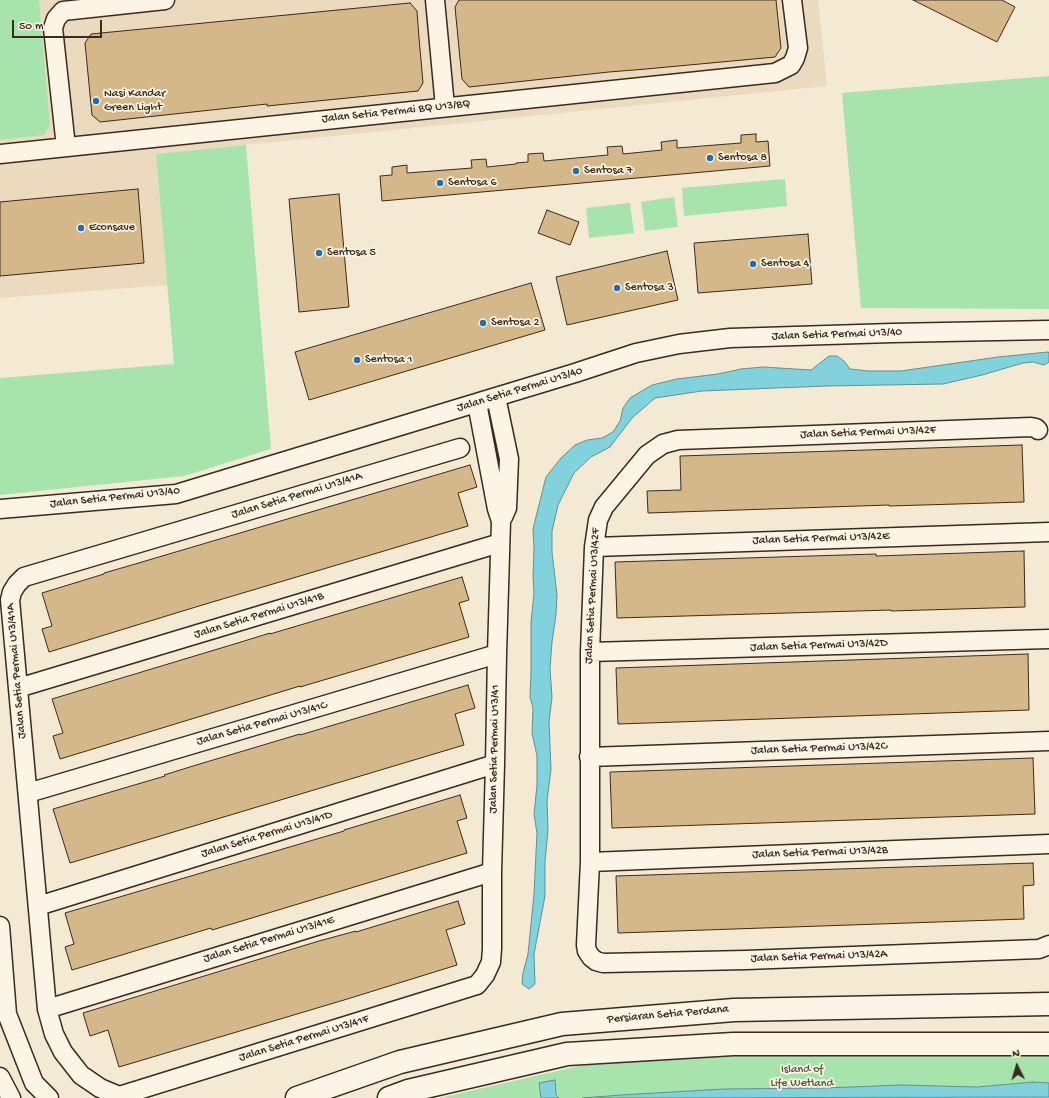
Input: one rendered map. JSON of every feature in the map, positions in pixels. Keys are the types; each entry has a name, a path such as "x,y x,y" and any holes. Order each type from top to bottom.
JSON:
{"main road":[{"name":"Persiaran Setia Perdana","path":"297,1098 400,1062 562,1024 734,1010 1049,1004"},
{"path":"389,1098 408,1091 567,1054 733,1044 1049,1044"}],"street":[{"path":"66,147 53,28 56,19 63,11 165,0"},
{"path":"435,0 444,107"},
{"name":"Jalan Setia Permai BQ U13/BQ","path":"0,154 775,73 791,65 796,58 798,48 792,0"},
{"name":"Jalan Setia Permai U13/40","path":"0,509 176,494 575,374 636,353 679,344 730,338 1049,330"},
{"name":"Jalan Setia Permai U13/41","path":"496,397 509,459 507,508 501,521"},
{"name":"Jalan Setia Permai U13/41","path":"477,403 501,521 492,872 492,949 491,962 485,975"},
{"name":"Jalan Setia Permai U13/42F","path":"591,957 587,952 586,945 590,862 590,652 594,547 598,520 604,506 646,454 663,444 678,440 1031,427 1038,430"},
{"name":"Jalan Setia Permai U13/41A","path":"119,1096 100,1088 81,1075 63,1052 54,1034 47,1008 10,600 12,592 24,577 460,448"},
{"name":"Jalan Setia Permai U13/42E","path":"594,547 1049,532"},
{"name":"Jalan Setia Permai U13/41B","path":"18,688 500,543"},
{"name":"Jalan Setia Permai U13/42D","path":"590,652 1049,639"},
{"name":"Jalan Setia Permai U13/41C","path":"28,793 497,654"},
{"name":"Jalan Setia Permai U13/42C","path":"589,757 1049,741"},
{"name":"Jalan Setia Permai U13/41D","path":"38,906 495,764"},
{"name":"Jalan Setia Permai U13/42B","path":"590,862 1049,844"},
{"name":"Jalan Setia Permai U13/41E","path":"47,1008 492,872"},
{"path":"0,926 7,1014 34,1083 49,1098"},
{"name":"Jalan Setia Permai U13/42A","path":"591,957 596,962 603,964 746,960 1039,948 1049,945"},
{"name":"Jalan Setia Permai U13/41F","path":"119,1096 477,985 485,975"},
{"path":"0,1077 11,1098"}],"shaded area":[{"path":"0,0 818,0 827,86 156,154 167,285 0,298"}],"green space":[{"path":"0,0 39,0 50,125 44,135 0,140"},
{"path":"1049,76 1049,309 861,308 842,93"},
{"path":"246,145 271,449 184,476 0,495 0,378 174,364 156,154"},
{"path":"785,179 787,206 684,216 682,188"},
{"path":"674,197 678,227 645,231 641,202"},
{"path":"630,203 634,233 589,238 586,208"},
{"name":"Island of Life Wetland","path":"773,1054 1049,1054 1049,1098 440,1098 592,1063"}],"water":[{"path":"1048,352 1049,362 1044,365 1033,362 1023,363 943,384 826,386 702,391 655,398 632,418 610,447 591,457 574,473 558,505 552,531 552,552 557,595 550,669 552,697 549,722 551,769 547,801 548,830 545,862 545,896 534,954 535,984 529,989 522,984 528,954 534,894 537,833 534,814 537,785 537,756 532,733 533,708 530,697 531,622 534,594 533,529 546,477 561,458 575,445 587,440 602,438 613,432 620,421 623,408 630,398 652,385 677,379 763,367 811,370 829,356 837,356 844,361 850,369 868,371 901,371 998,357"},
{"path":"555,1080 556,1095 559,1098 541,1098 539,1083"},
{"path":"1033,1082 1049,1083 1049,1097 582,1098 724,1089 825,1088 902,1085 977,1087"}],"building":[{"path":"459,0 776,0 781,48 775,57 609,72 469,87 462,79 455,7"},
{"path":"913,0 1002,0 1015,7 997,42"},
{"path":"410,3 417,11 423,83 418,91 267,106 267,104 100,122 92,115 85,43 91,34"},
{"path":"756,134 756,142 768,141 770,166 382,201 380,176 392,175 392,167 407,165 407,173 472,168 471,160 486,159 487,167 528,162 528,154 543,153 544,161 608,155 607,147 622,146 623,154 662,150 661,142 677,140 677,148 741,143 741,135"},
{"path":"138,189 144,263 0,276 0,202"},
{"name":"Sentosa 5","path":"339,194 349,307 299,312 289,199"},
{"path":"547,210 579,222 570,245 538,233"},
{"name":"Sentosa 4","path":"808,234 812,284 698,293 694,243"},
{"name":"Sentosa 3","path":"667,251 678,300 567,325 556,277"},
{"path":"531,283 545,330 309,400 295,352"},
{"path":"1022,445 1024,502 648,513 647,491 681,490 680,456"},
{"path":"470,465 477,487 458,493 468,526 49,652 42,629 52,626 42,593 104,573"},
{"path":"1024,551 1025,607 617,618 615,562"},
{"path":"462,577 469,600 459,603 469,637 300,686 60,759 53,736 63,733 52,699"},
{"path":"1028,654 1029,710 618,724 616,668"},
{"path":"468,685 475,708 455,714 464,745 70,863 53,809"},
{"path":"1033,758 1035,814 612,828 610,772"},
{"path":"460,795 467,818 457,821 467,853 212,930 211,928 72,970 65,947 74,944 65,913 344,831"},
{"path":"1033,863 1034,885 1023,886 1024,919 618,933 616,876"},
{"path":"458,901 465,924 446,930 457,965 119,1067 108,1030 90,1036 83,1013 319,941 356,932"}],"place":[{"name":"Nasi Kandar Green Light","path":"96,101"},
{"name":"Sentosa 8","path":"710,158"},
{"name":"Sentosa 7","path":"576,171"},
{"name":"Sentosa 6","path":"440,183"},
{"name":"Econsave","path":"81,228"},
{"name":"Sentosa 5","path":"319,253"},
{"name":"Sentosa 4","path":"753,264"},
{"name":"Sentosa 3","path":"617,288"},
{"name":"Sentosa 2","path":"483,323"},
{"name":"Sentosa 1","path":"357,360"}]}
